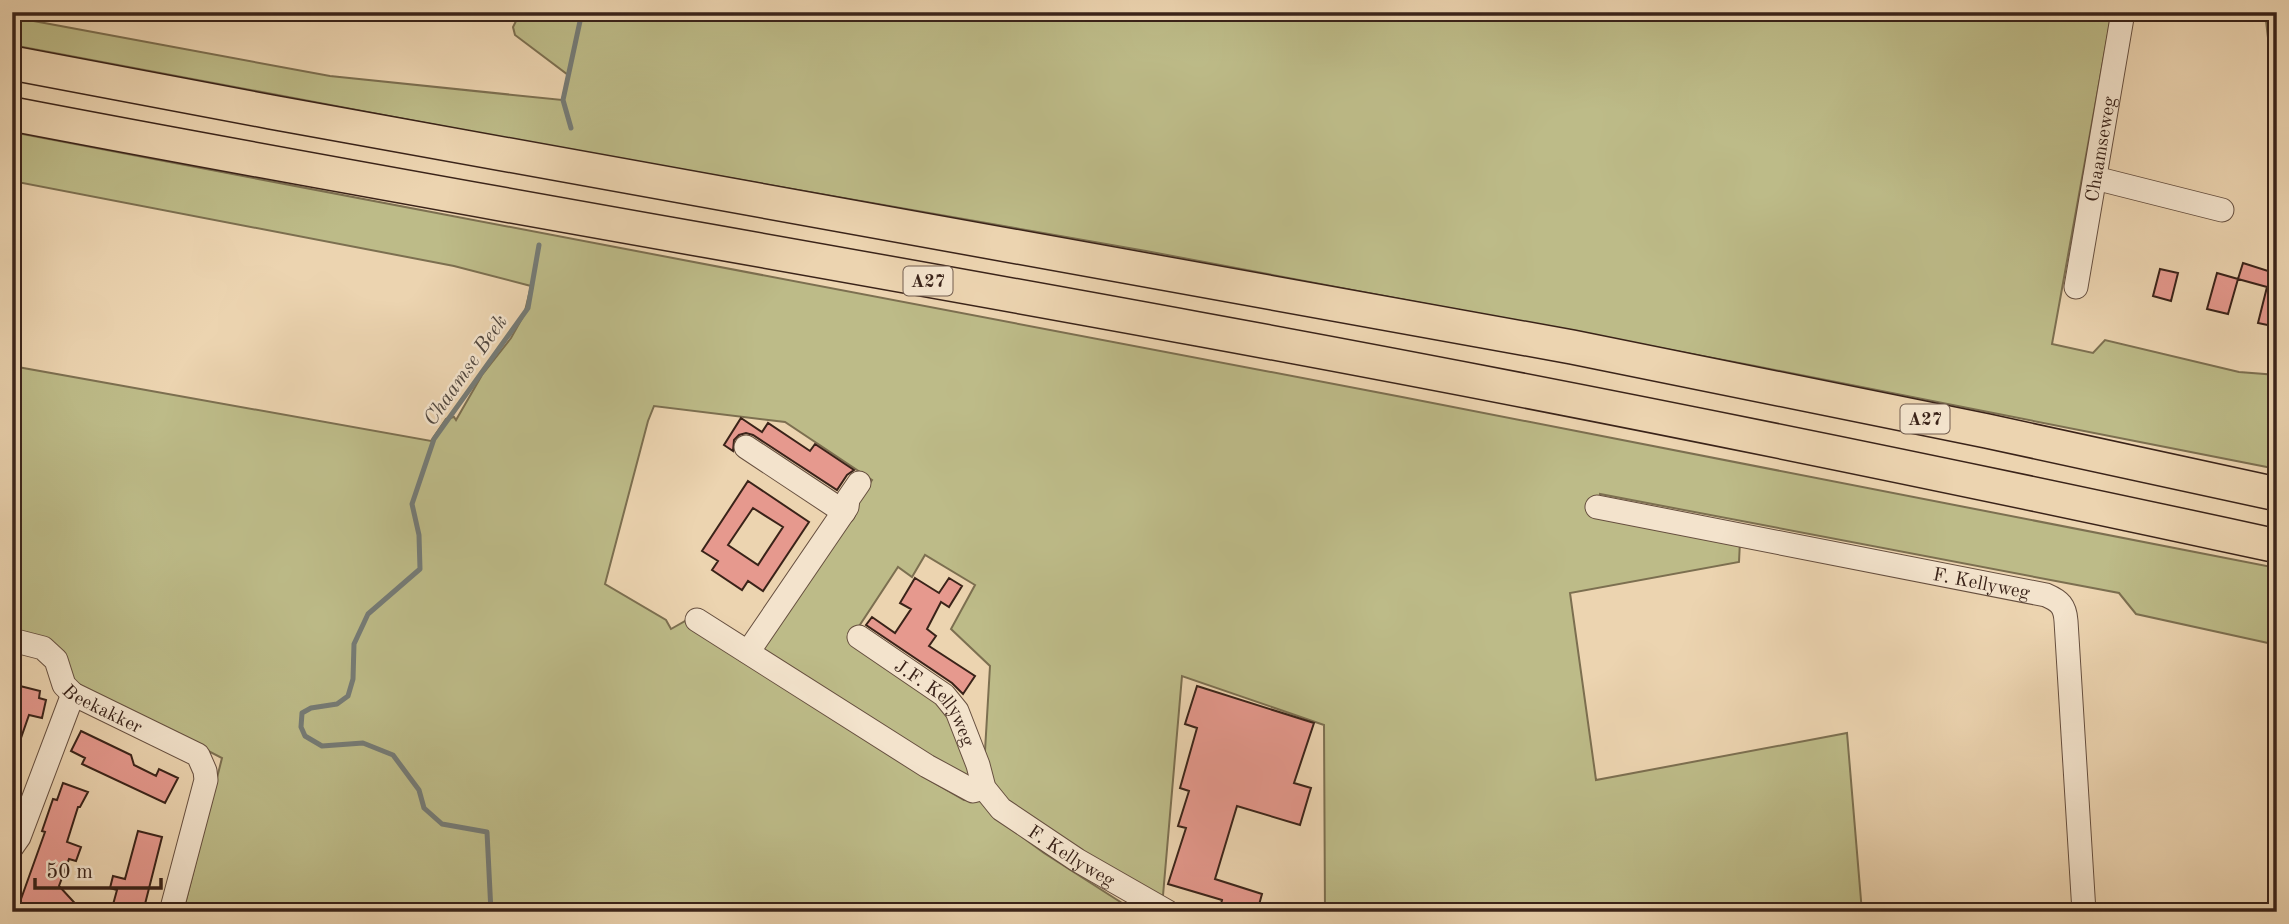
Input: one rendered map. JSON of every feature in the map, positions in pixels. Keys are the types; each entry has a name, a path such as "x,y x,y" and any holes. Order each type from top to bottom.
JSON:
{"highway":[{"name":"A27","path":"12,63 1573,347 2277,494"},
{"name":"A27","path":"12,114 1202,330 1857,456 2277,546"}],"street":[{"name":"Chaamseweg","path":"2076,287 2123,12"},
{"path":"2095,178 2222,209"},
{"path":"746,447 844,512"},
{"path":"748,652 844,512 848,499 859,483"},
{"name":"F. Kellyweg","path":"1597,507 2046,595 2059,601 2065,610 2066,621 2084,912"},
{"path":"697,620 927,766 973,791 984,788"},
{"name":"J.F. Kellyweg","path":"859,637 944,695 957,711 984,788"},
{"name":"Beekakker","path":"12,640 43,648 55,660 64,685 73,694 198,755 206,780 171,912"},
{"path":"12,847 19,838 73,694"},
{"name":"F. Kellyweg","path":"984,788 1001,809 1077,860 1168,912"}],"shaded area":[{"path":"525,12 2112,12 2052,344 2093,353 2105,340 2239,372 2277,375 2277,469 1755,366 1146,251 553,147 12,45 12,17 330,76 562,100 568,75 515,35 513,27"},
{"path":"2265,12 2277,12 2277,115"},
{"path":"12,132 1402,397 2277,568 2277,645 2136,614 2119,593 1600,494 1598,513 1740,541 1739,562 1570,593 1596,780 1847,733 1862,912 1325,912 1324,725 1182,676 1162,907 999,796 984,768 990,666 951,629 975,585 925,555 912,577 898,567 850,640 951,712 975,778 971,785 757,648 872,480 785,422 654,406 605,584 666,620 671,629 687,620 931,781 964,800 980,801 1044,853 1136,912 183,912 222,758 118,704 90,699 12,633 12,366 431,441 446,419 454,417 456,420 482,375 511,338 524,315 531,286 454,266 12,181"}],"building":[{"path":"2243,263 2271,272 2272,267 2277,267 2277,327 2258,323 2267,287 2238,279"},
{"path":"2160,269 2178,273 2171,301 2153,296"},
{"path":"2217,273 2238,279 2228,314 2207,309"},
{"path":"741,418 762,432 768,423 810,451 815,444 854,470 837,490 753,435 739,435 734,440 733,451 724,445"},
{"path":"748,481 809,522 763,591 748,581 742,590 712,570 718,561 702,551","holes":["753,508 783,527 758,565 728,545"]},
{"path":"915,578 939,593 949,578 962,586 949,607 941,602 927,629 936,636 929,646 975,676 963,694 952,683 866,625 872,617 895,633 911,609 900,603"},
{"path":"20,686 40,691 39,698 46,700 42,718 29,715 12,758 12,724"},
{"path":"1197,686 1314,723 1294,783 1311,788 1300,825 1237,806 1215,879 1262,894 1257,912 1246,912 1221,904 1222,900 1168,884 1186,828 1178,826 1189,791 1180,788 1197,728 1185,724"},
{"path":"81,731 131,755 134,765 156,776 159,769 178,778 165,803 82,764 85,758 71,751"},
{"path":"63,783 88,792 78,807 67,842 81,847 76,861 69,859 59,886 83,912 62,912 43,905 42,907 52,912 12,912 12,896 21,899 45,832 42,831 53,799 57,800"},
{"path":"138,831 162,837 143,912 111,912 117,890 110,888 113,876 125,879"}],"waterway":[{"name":"Chaamse Beek","path":"571,128 563,100 582,12"},
{"name":"Chaamse Beek","path":"491,912 487,832 442,824 424,808 419,790 393,755 363,743 322,746 305,736 301,727 302,713 311,708 337,704 348,696 353,679 354,644 368,614 420,569 419,535 412,504 434,439 528,308 539,245"}]}
